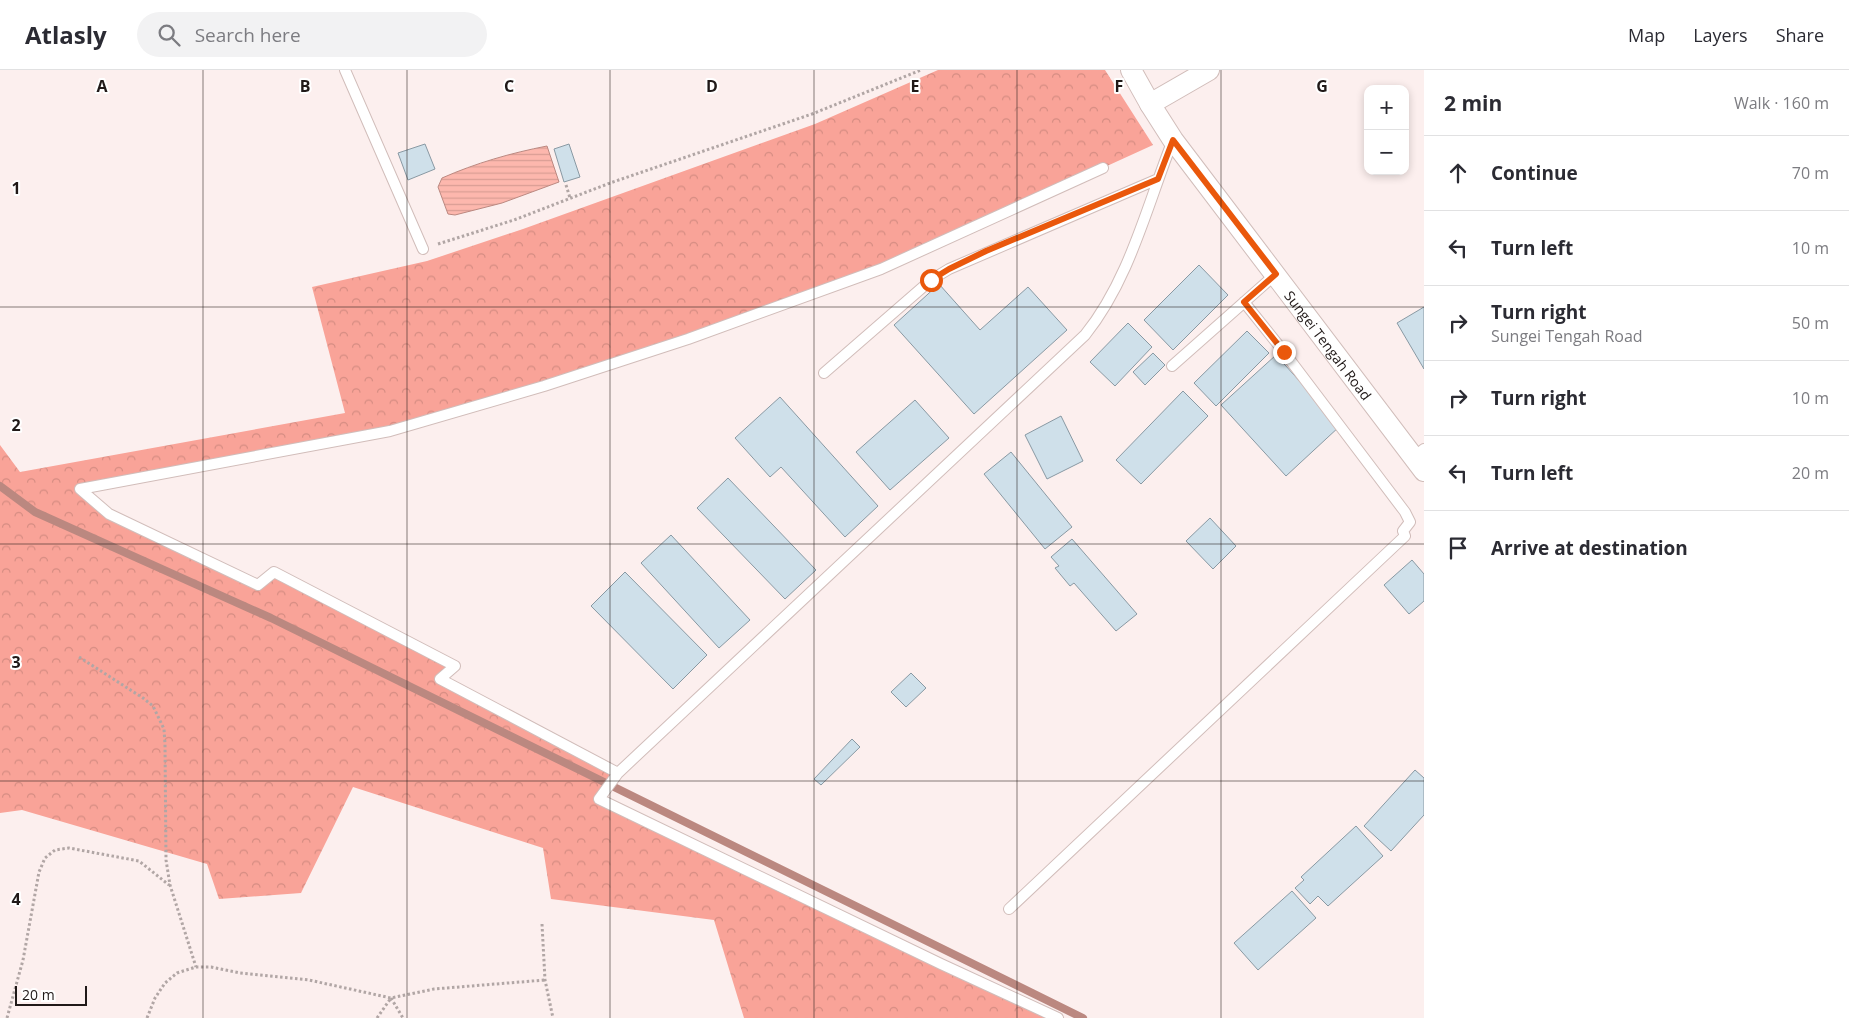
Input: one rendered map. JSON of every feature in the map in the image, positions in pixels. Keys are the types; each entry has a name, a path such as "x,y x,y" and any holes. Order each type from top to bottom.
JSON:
{"street":[{"name":"Sungei Tengah Road","path":"1131,70 1173,140 1420,459"},
{"path":"1150,104 1209,70"}],"lane":[{"path":"345,70 423,249"},
{"path":"1058,1018 941,964 599,799 618,773 1085,334 1098,318 1114,291 1129,258 1173,140"},
{"path":"618,773 440,679 455,666 274,572 258,585 109,514 80,488 390,431 544,386 688,339 881,269 1103,168"},
{"path":"824,372 931,280 949,269 1158,179"},
{"path":"1172,366 1276,274"},
{"path":"1009,909 1405,536 1403,530 1410,522 1405,512 1244,302"}],"path":[{"path":"423,249 514,220 610,183 812,114 921,70"},
{"path":"566,185 570,198"},
{"path":"80,657 143,698 153,706 160,717 164,729 165,744 166,860 170,885 196,967"},
{"path":"7,1018 23,960 39,872 45,858 55,850 69,848 139,861 170,885"},
{"path":"542,924 545,980 553,1018"},
{"path":"147,1018 155,998 165,984 177,973 196,967 211,967 240,973 309,980 391,998 434,989 545,980"},
{"path":"377,1018 391,998"},
{"path":"391,998 403,1018"}],"green space":[{"path":"938,70 1105,70 1153,145 881,269 688,339 390,431 81,488 109,514 258,585 274,572 455,666 441,679 618,773 599,799 1058,1018 744,1018 714,920 551,899 543,848 353,787 301,893 219,899 207,864 22,810 0,813 0,445 20,472 345,413 312,287 427,261 523,229 815,124"}],"shaded area":[{"path":"547,146 559,182 502,203 455,215 448,214 438,187 442,178 494,159"}],"building":[{"path":"425,144 435,169 408,180 398,153"},
{"path":"569,144 580,177 564,182 554,149"},
{"path":"1199,265 1228,295 1173,350 1144,320"},
{"path":"939,284 980,330 1028,287 1067,330 974,414 894,325"},
{"path":"1424,307 1424,369 1397,323"},
{"path":"1128,323 1152,347 1115,386 1090,362"},
{"path":"1247,331 1269,353 1216,406 1194,383"},
{"path":"1153,353 1165,365 1145,385 1133,372"},
{"path":"1276,355 1340,426 1286,476 1221,405"},
{"path":"1183,391 1208,416 1141,484 1116,460"},
{"path":"780,397 878,506 845,537 781,467 770,477 735,438"},
{"path":"915,400 949,438 890,490 856,452"},
{"path":"1061,416 1083,461 1047,479 1025,435"},
{"path":"1011,452 1072,527 1045,549 984,474"},
{"path":"728,478 816,570 785,599 697,508"},
{"path":"1210,518 1236,546 1213,569 1186,541"},
{"path":"671,535 750,620 719,648 641,563"},
{"path":"1072,539 1137,614 1116,631 1074,583 1070,586 1055,568 1059,566 1051,557"},
{"path":"1412,560 1424,574 1424,601 1409,614 1384,585"},
{"path":"625,572 707,655 673,689 591,606"},
{"path":"911,673 926,688 906,707 891,692"},
{"path":"852,739 860,747 821,785 814,779"},
{"path":"1415,770 1424,778 1424,815 1391,851 1364,826"},
{"path":"1356,826 1383,856 1328,906 1318,896 1310,904 1295,888 1304,880 1301,877"},
{"path":"1292,891 1316,918 1258,970 1234,943"}],"waterway":[{"path":"0,486 35,512 271,618 1083,1018"}],"route":[{"path":"931,280 986,251 1158,179 1173,140 1276,274 1244,302 1284,352"}]}
